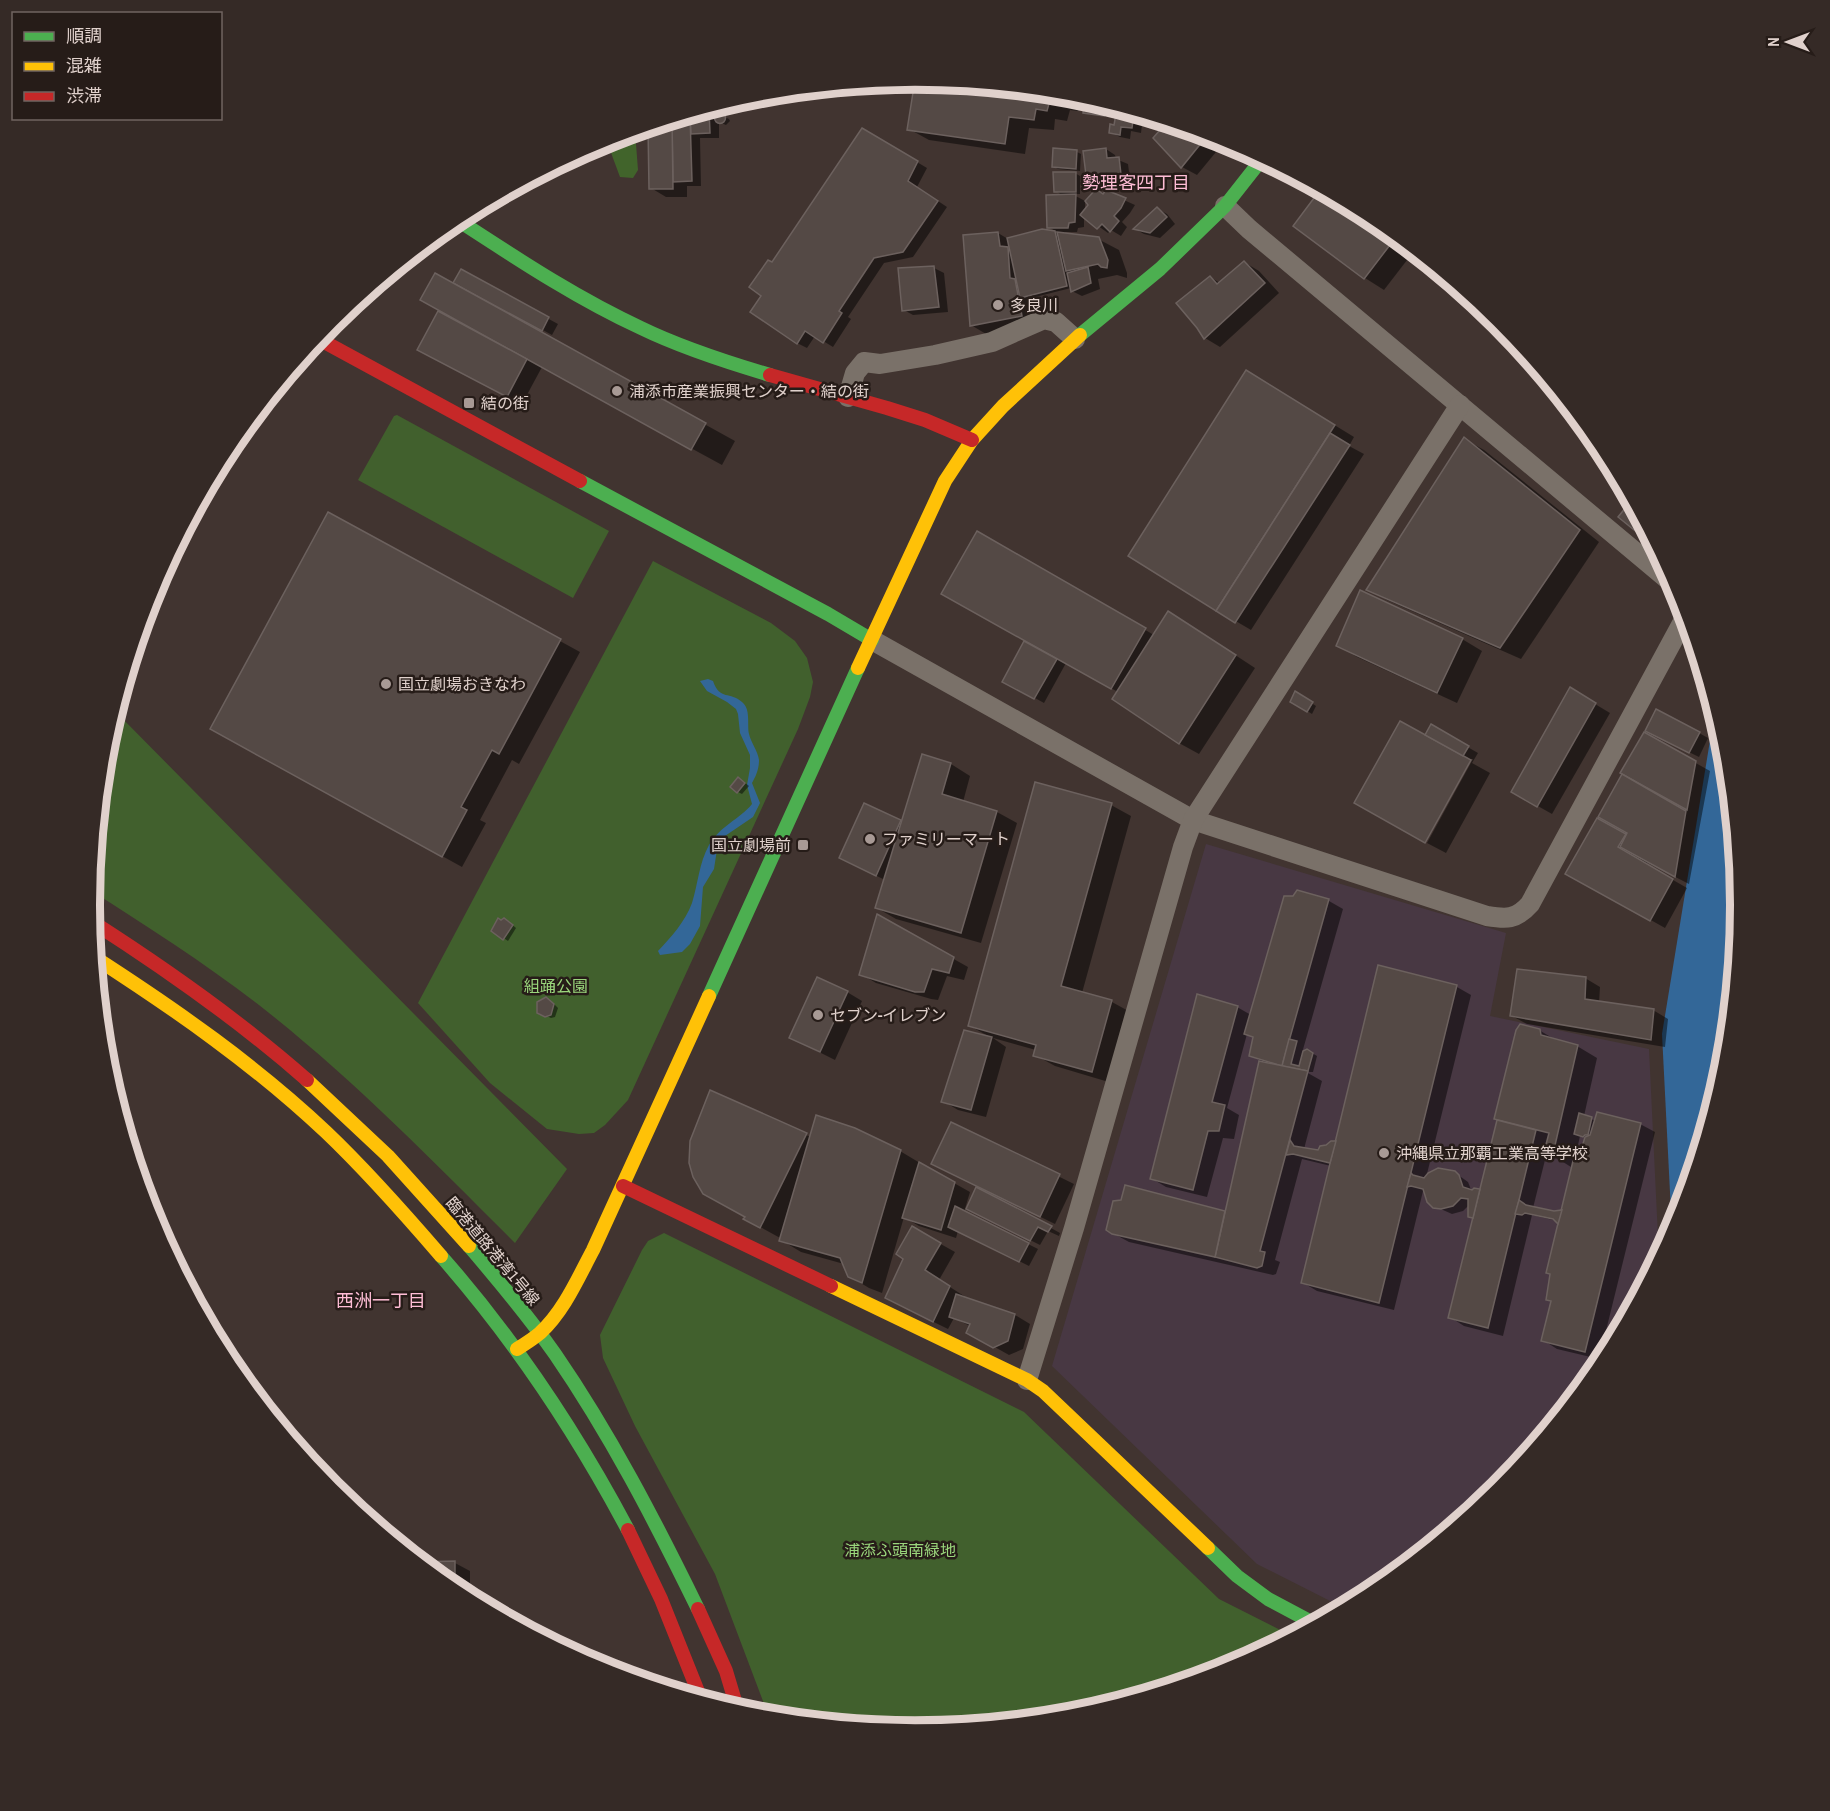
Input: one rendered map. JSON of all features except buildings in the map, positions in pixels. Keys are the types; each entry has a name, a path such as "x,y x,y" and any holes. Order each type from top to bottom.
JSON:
{"street":[{"path":"517,1349 540,1333 573,1289 623,1186 945,481 956,463 972,440 1003,406 1075,339 1160,269 1225,206 1257,165"},
{"path":"1225,206 1249,229 1658,571"},
{"path":"465,225 595,305 672,342 768,374 921,419 972,440"},
{"path":"848,397 855,373 864,362 880,364 992,342 1044,319 1056,322 1075,339"},
{"path":"325,343 828,614 1193,820 1486,916 1506,919 1522,913 1530,904 1681,626"},
{"path":"1027,1380 1074,1228 1183,847 1193,820 1460,405"},
{"name":"臨港道路港湾1号線","path":"100,927 163,968 215,1006 319,1090 365,1133 419,1189 487,1267 540,1333 596,1418 664,1540 724,1666 735,1700"},
{"path":"101,962 154,995 240,1059 314,1121 381,1188 444,1258 517,1349 600,1479 655,1585 696,1691"},
{"path":"623,1186 1027,1380 1051,1399 1237,1576 1268,1599 1308,1620"}],"shaded area":[{"name":"沖縄県立那覇工業高等学校","path":"1206,844 1506,933 1490,1016 1649,1049 1658,1240 1621,1313 1593,1359 1562,1402 1492,1482 1453,1519 1411,1552 1368,1584 1336,1604 1257,1564 1052,1366"}],"green space":[{"path":"636,140 638,170 633,178 620,177 610,150"},
{"path":"397,415 609,531 573,598 358,480 394,416"},
{"name":"組踊公園","path":"653,561 771,623 795,641 807,658 813,682 798,729 628,1100 605,1125 594,1133 579,1134 547,1129 490,1083 418,1003"},
{"path":"122,718 567,1169 515,1243 393,1122 330,1064 243,993 99,896 106,799"},
{"name":"浦添ふ頭南緑地","path":"664,1233 1024,1412 1219,1599 1285,1632 1227,1659 1177,1678 1074,1705 1021,1714 915,1721 809,1714 765,1707 715,1574 635,1426 603,1358 600,1335 648,1241"}],"water":[{"path":"708,679 713,681 722,694 738,699 747,709 749,734 759,760 752,783 760,803 753,817 718,843 714,869 703,887 700,926 690,944 682,952 660,955 658,951 686,917 709,845 719,832 752,804 747,785 750,755 740,733 738,714 736,709 727,702 707,691 700,681"},
{"path":"1712,731 1724,799 1729,852 1729,959 1724,1012 1703,1117 1671,1210 1662,1034"}],"traffic: fast":[{"path":"1080,335 1160,269 1225,206 1257,165"},
{"path":"465,225 547,277 617,316 688,348 770,375"},
{"path":"580,481 872,640"},
{"path":"709,996 858,668"},
{"path":"469,1246 534,1326 575,1384 631,1478 698,1609"},
{"path":"441,1256 519,1353 565,1422 628,1530"},
{"path":"1208,1548 1237,1576 1268,1599 1308,1620"}],"traffic: slow":[{"path":"858,668 945,481 972,440 1003,406 1080,335"},
{"path":"101,962 214,1039 299,1107 371,1177 441,1256"},
{"path":"517,1349 549,1324 576,1283 709,996"},
{"path":"307,1080 388,1156 469,1246"},
{"path":"831,1286 1027,1380 1043,1391 1208,1548"}],"traffic: jam":[{"path":"325,343 580,481"},
{"path":"770,375 925,420 972,440"},
{"path":"100,927 202,996 307,1080"},
{"path":"623,1186 831,1286"},
{"path":"628,1530 661,1599 698,1691"},
{"path":"698,1609 726,1671 735,1700"}],"place":[{"name":"多良川","path":"998,305"},
{"name":"浦添市産業振興センター・結の街","path":"617,391"},
{"name":"結の街","path":"469,403"},
{"name":"国立劇場おきなわ","path":"386,684"},
{"name":"ファミリーマート","path":"870,839"},
{"name":"国立劇場前","path":"803,845"},
{"name":"セブン-イレブン","path":"818,1015"},
{"name":"沖縄県立那覇工業高等学校","path":"1384,1153"}],"district":[{"name":"勢理客四丁目","path":"1136,183"},
{"name":"西洲一丁目","path":"381,1301"}]}
